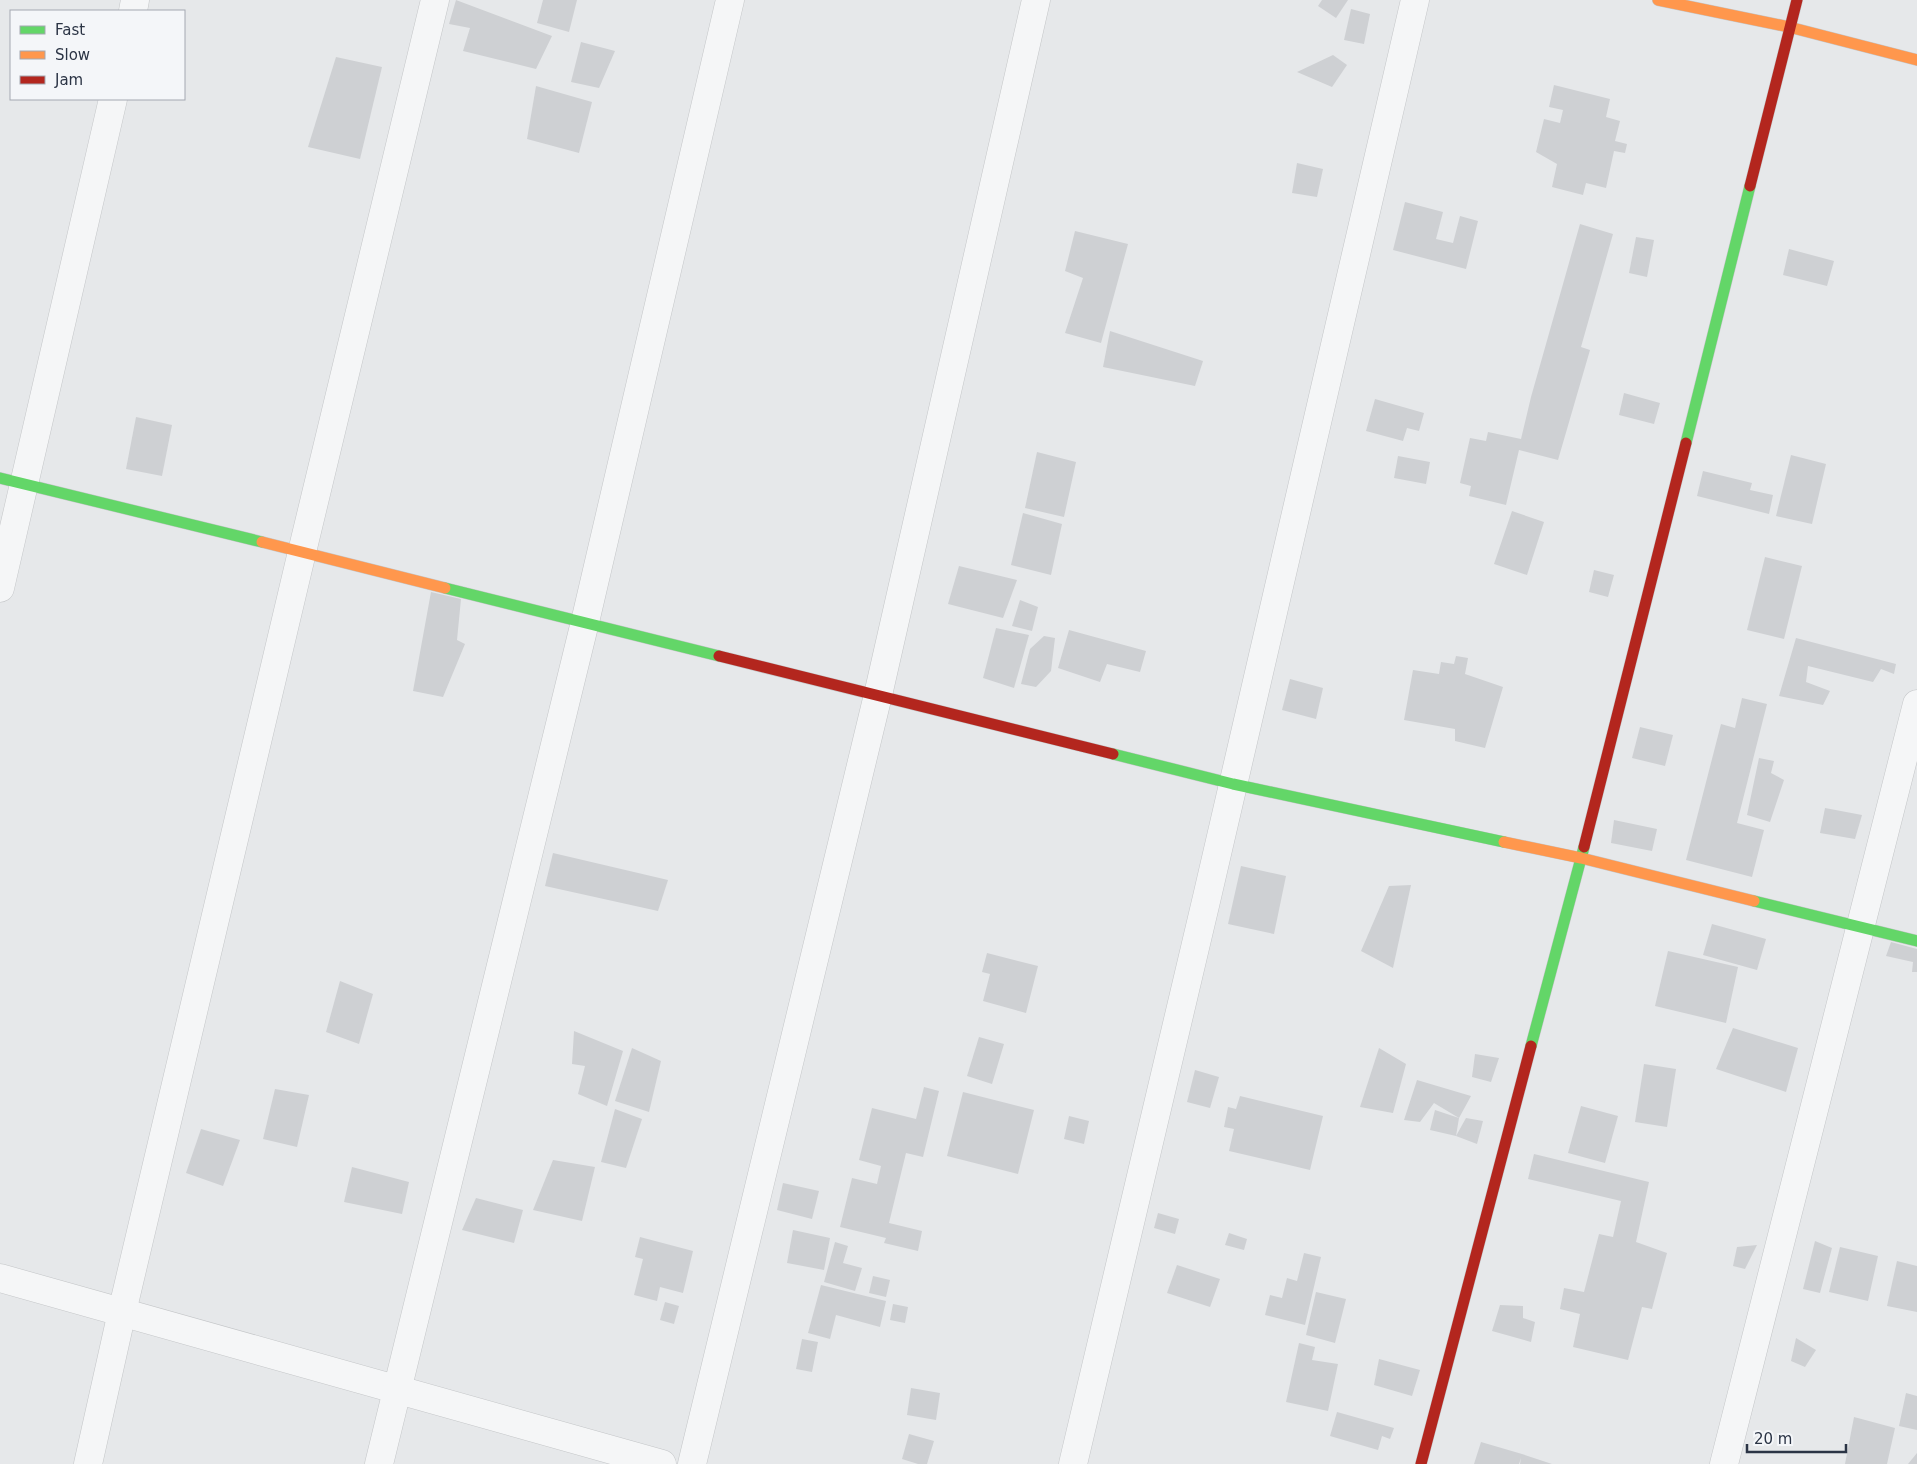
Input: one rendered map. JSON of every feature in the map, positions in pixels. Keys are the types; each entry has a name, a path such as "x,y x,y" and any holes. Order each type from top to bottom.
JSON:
{"street":[{"path":"88,1464 122,1312 302,552 435,0"},
{"path":"379,1464 585,622 730,0"},
{"path":"692,1464 878,695 1036,0"},
{"path":"1073,1464 1415,0"},
{"path":"1658,0 1789,27 1917,60"},
{"path":"1421,1464 1581,858 1797,0"},
{"path":"0,588 12,481 113,100"},
{"path":"12,481 1233,784 1581,858 1917,941"},
{"path":"1724,1464 1917,704"},
{"path":"0,1278 662,1464"}],"building":[{"path":"456,0 552,36 536,69 463,51 470,28 449,24"},
{"path":"543,0 577,0 569,32 537,23"},
{"path":"1322,0 1348,0 1336,18 1318,6"},
{"path":"1351,9 1370,14 1364,44 1344,40"},
{"path":"581,42 615,51 599,88 571,82"},
{"path":"1333,55 1347,65 1332,87 1297,72"},
{"path":"336,57 382,67 360,159 308,147"},
{"path":"1554,85 1610,99 1606,117 1620,121 1615,141 1627,144 1625,153 1614,151 1606,188 1586,183 1583,195 1552,187 1557,164 1536,152 1544,119 1560,123 1563,110 1549,107"},
{"path":"536,86 592,102 579,153 527,139"},
{"path":"1297,163 1323,169 1317,197 1292,193"},
{"path":"1405,202 1443,212 1436,239 1453,243 1460,216 1478,221 1466,269 1393,250"},
{"path":"1580,224 1613,234 1581,347 1590,350 1558,460 1519,450 1506,505 1469,496 1471,486 1460,483 1470,438 1486,441 1488,432 1521,439"},
{"path":"1075,231 1128,244 1101,343 1065,333 1083,278 1065,271"},
{"path":"1636,237 1654,240 1647,277 1629,273"},
{"path":"1789,249 1834,261 1827,286 1783,275"},
{"path":"1110,331 1203,361 1195,386 1103,367"},
{"path":"1624,393 1660,403 1654,424 1619,415"},
{"path":"1375,399 1424,413 1419,431 1407,428 1403,441 1366,431"},
{"path":"136,417 172,425 162,476 126,469"},
{"path":"1037,452 1076,462 1064,517 1025,508"},
{"path":"1791,455 1826,464 1812,524 1776,516"},
{"path":"1398,456 1430,462 1426,484 1394,478"},
{"path":"1703,471 1752,483 1750,490 1773,495 1769,514 1697,496"},
{"path":"1512,511 1544,522 1527,575 1494,564"},
{"path":"1023,513 1062,524 1051,575 1011,565"},
{"path":"1765,557 1802,566 1784,639 1747,630"},
{"path":"959,566 1017,580 1003,618 948,604"},
{"path":"1594,570 1614,575 1608,597 1589,592"},
{"path":"431,592 461,599 457,640 465,644 443,697 413,691"},
{"path":"1020,600 1038,607 1032,631 1012,626"},
{"path":"996,628 1029,635 1014,688 983,678"},
{"path":"1069,630 1146,651 1140,672 1107,664 1100,682 1058,668"},
{"path":"1044,636 1055,638 1051,671 1036,687 1021,684 1030,649"},
{"path":"1796,638 1896,664 1894,674 1881,669 1873,682 1808,666 1806,682 1830,691 1823,705 1779,696"},
{"path":"1456,656 1468,658 1465,674 1503,687 1485,748 1455,741 1455,729 1404,720 1413,670 1439,674 1441,662 1454,664"},
{"path":"1290,679 1323,688 1316,719 1282,710"},
{"path":"1742,698 1767,704 1737,823 1764,830 1752,877 1686,860 1721,724 1735,728"},
{"path":"1640,727 1673,735 1665,766 1632,758"},
{"path":"1759,758 1774,761 1771,773 1784,780 1770,822 1747,815"},
{"path":"1825,808 1862,815 1855,839 1820,833"},
{"path":"1614,820 1657,829 1652,851 1611,843"},
{"path":"553,853 668,880 658,911 545,886"},
{"path":"1241,866 1286,876 1274,934 1228,924"},
{"path":"1411,885 1393,968 1361,951 1389,886"},
{"path":"1712,924 1766,939 1757,970 1703,955"},
{"path":"1891,942 1917,949 1917,972 1912,972 1913,962 1886,956"},
{"path":"1668,951 1738,967 1726,1023 1655,1006"},
{"path":"987,953 1038,966 1026,1013 983,1001 990,974 982,972"},
{"path":"340,981 373,994 359,1044 326,1032"},
{"path":"1733,1028 1798,1048 1786,1092 1716,1069"},
{"path":"574,1031 623,1051 607,1106 578,1094 585,1066 572,1064"},
{"path":"979,1037 1004,1044 992,1084 967,1076"},
{"path":"632,1048 661,1061 649,1112 615,1101"},
{"path":"1379,1048 1406,1064 1393,1113 1360,1107"},
{"path":"1475,1054 1499,1058 1491,1082 1472,1077"},
{"path":"1644,1064 1676,1069 1667,1127 1635,1122"},
{"path":"1195,1070 1219,1077 1210,1108 1187,1102"},
{"path":"1417,1080 1471,1096 1459,1118 1434,1103 1420,1122 1404,1120"},
{"path":"924,1087 939,1091 923,1157 906,1153 889,1223 922,1231 918,1251 884,1243 886,1238 840,1227 852,1178 877,1184 881,1166 859,1160 872,1108 916,1119"},
{"path":"275,1089 309,1095 297,1147 263,1139"},
{"path":"963,1092 1034,1110 1018,1174 947,1156"},
{"path":"1240,1096 1323,1116 1310,1170 1229,1151 1234,1129 1224,1127 1228,1107 1236,1109"},
{"path":"1581,1106 1618,1116 1605,1163 1568,1153"},
{"path":"615,1109 642,1119 626,1168 601,1162"},
{"path":"1435,1110 1459,1118 1456,1136 1430,1130"},
{"path":"1069,1116 1089,1121 1084,1144 1064,1139"},
{"path":"1466,1118 1483,1121 1477,1144 1456,1136"},
{"path":"201,1129 240,1140 223,1186 186,1173"},
{"path":"1534,1154 1649,1182 1636,1242 1667,1253 1652,1309 1642,1307 1628,1360 1573,1347 1580,1314 1560,1309 1564,1288 1584,1292 1599,1234 1613,1237 1621,1201 1528,1179"},
{"path":"553,1160 595,1167 582,1221 533,1210"},
{"path":"352,1167 409,1182 402,1214 344,1202"},
{"path":"783,1183 819,1191 812,1219 777,1210"},
{"path":"476,1198 523,1210 514,1243 462,1230"},
{"path":"1158,1213 1179,1219 1175,1234 1154,1228"},
{"path":"793,1230 830,1238 824,1270 787,1263"},
{"path":"1229,1233 1247,1239 1244,1250 1225,1245"},
{"path":"640,1237 693,1251 683,1293 660,1287 657,1301 634,1295 643,1259 635,1257"},
{"path":"1815,1241 1832,1248 1820,1293 1803,1289"},
{"path":"835,1242 848,1246 843,1263 862,1268 855,1291 824,1282"},
{"path":"1757,1245 1745,1269 1733,1266 1737,1247"},
{"path":"1840,1247 1878,1256 1868,1301 1829,1292"},
{"path":"1304,1253 1321,1257 1305,1325 1265,1315 1270,1295 1282,1298 1287,1278 1297,1281"},
{"path":"1897,1261 1917,1266 1917,1312 1887,1306"},
{"path":"1177,1265 1220,1279 1210,1307 1167,1293"},
{"path":"873,1276 890,1280 886,1297 869,1293"},
{"path":"821,1285 886,1301 880,1327 836,1315 830,1339 808,1333"},
{"path":"1316,1292 1346,1299 1335,1343 1306,1335"},
{"path":"665,1302 679,1306 674,1324 660,1320"},
{"path":"893,1304 908,1307 905,1323 890,1320"},
{"path":"1500,1305 1523,1306 1523,1318 1535,1322 1531,1342 1492,1331"},
{"path":"1796,1338 1816,1350 1805,1367 1791,1361"},
{"path":"802,1339 818,1342 812,1372 796,1369"},
{"path":"1299,1343 1315,1347 1312,1360 1338,1364 1328,1411 1286,1402"},
{"path":"1379,1359 1420,1370 1412,1396 1374,1385"},
{"path":"911,1388 940,1393 936,1420 907,1415"},
{"path":"1906,1393 1917,1396 1917,1430 1899,1426"},
{"path":"1337,1412 1394,1428 1390,1439 1382,1436 1378,1450 1330,1436"},
{"path":"1854,1417 1895,1428 1887,1464 1845,1464"},
{"path":"909,1434 934,1441 927,1464 918,1464 902,1459"},
{"path":"1481,1442 1552,1464 1520,1464 1521,1458 1519,1464 1474,1464"},
{"path":"1917,1453 1917,1464 1908,1464"}],"traffic: fast":[{"path":"1686,443 1750,186"},
{"path":"0,478 262,542"},
{"path":"445,588 719,656"},
{"path":"1113,754 1233,784 1504,842"},
{"path":"1531,1046 1584,847"},
{"path":"1754,901 1917,941"}],"traffic: slow":[{"path":"1658,0 1789,27 1917,60"},
{"path":"262,542 445,588"},
{"path":"1504,842 1581,858 1754,901"}],"traffic: jam":[{"path":"1750,186 1797,0"},
{"path":"1584,847 1686,443"},
{"path":"719,656 1113,754"},
{"path":"1421,1464 1531,1046"}]}
